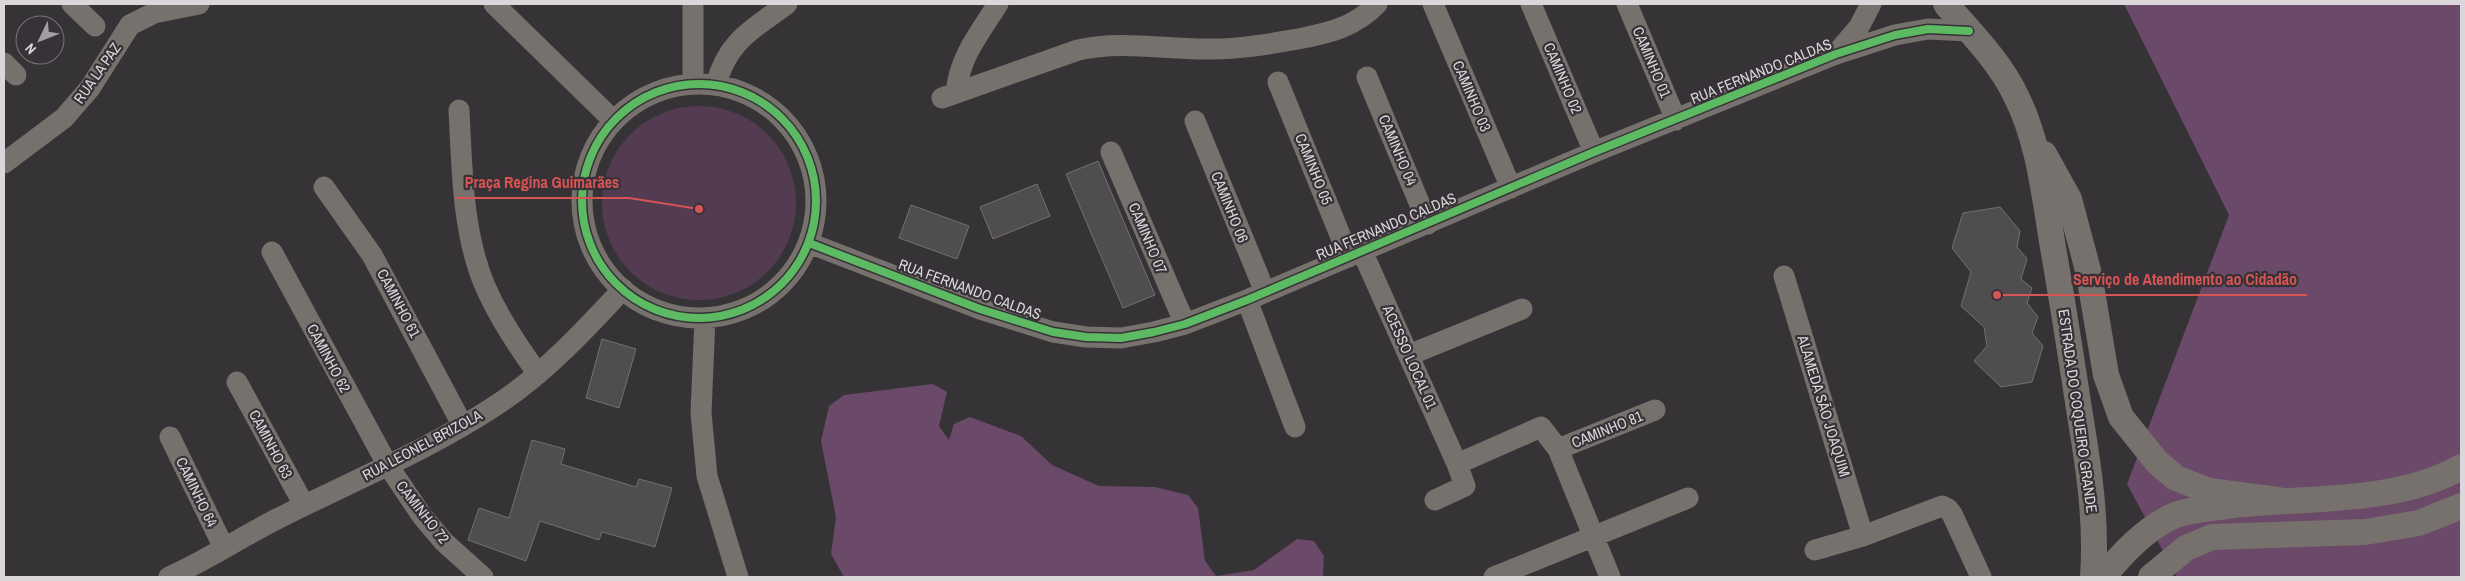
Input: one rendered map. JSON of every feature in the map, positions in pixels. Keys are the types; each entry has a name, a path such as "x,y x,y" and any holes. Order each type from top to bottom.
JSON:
{"main road":[{"name":"ESTRADA DO COQUEIRO GRANDE","path":"1946,4 1969,30 2015,93 2030,130 2039,166 2067,325 2087,460 2094,516 2092,577"},
{"path":"2030,130 2069,199 2088,274 2106,375 2122,417 2157,462 2176,478 2209,491 2278,500"},
{"path":"2103,577 2144,533 2172,516 2209,508 2278,500 2377,495 2449,474 2461,467"},
{"path":"2151,577 2186,548 2212,537 2365,532 2419,523 2461,506"}],"street":[{"path":"72,4 95,26"},
{"name":"RUA LA PAZ","path":"4,163 64,118 90,88 130,25 154,13 199,4"},
{"path":"494,4 614,121"},
{"path":"693,4 693,84"},
{"path":"716,85 721,65 730,50 748,33 788,4"},
{"path":"998,4 965,55 949,95 1078,50 1099,45 1125,44 1210,49 1257,46 1347,27 1377,4"},
{"name":"CAMINHO 03","path":"1434,4 1511,188"},
{"name":"CAMINHO 02","path":"1531,4 1594,152"},
{"name":"CAMINHO 01","path":"1627,4 1676,120"},
{"path":"1871,6 1895,35"},
{"name":"RUA FERNANDO CALDAS","path":"1836,54 1859,27 1871,6"},
{"name":"RUA FERNANDO CALDAS","path":"809,243 980,309 1053,332 1086,337 1121,338 1184,324 1256,296 1594,152 1836,54 1895,35 1928,29 1969,30"},
{"name":"CAMINHO 04","path":"1367,76 1428,224"},
{"name":"CAMINHO 05","path":"1278,82 1356,254"},
{"path":"693,84 716,85 745,94 771,108 792,130 802,147 807,156 815,184 816,214 809,243 800,262 787,280 771,294 751,306 736,312 705,318 683,317 662,312 641,302 623,290 604,268 590,241 583,212 584,183 588,166 603,134 614,121 630,106 650,95 671,87 693,84"},
{"path":"458,110 466,212 476,262 500,316 538,374"},
{"name":"CAMINHO 06","path":"1195,121 1256,296 1295,427"},
{"name":"CAMINHO 07","path":"1110,152 1184,324"},
{"name":"CAMINHO 61","path":"324,187 377,263 464,426"},
{"name":"CAMINHO 62","path":"272,252 387,464"},
{"name":"ACESSO LOCAL 01","path":"1356,254 1409,355 1457,464"},
{"name":"ALAMEDA SÃO JOAQUIM","path":"1784,276 1863,536"},
{"name":"RUA LEONEL BRIZOLA","path":"169,577 201,571 224,548 304,505 464,426 538,374 569,347 623,290"},
{"path":"1409,355 1522,310"},
{"path":"705,318 701,414 707,476 738,577"},
{"name":"CAMINHO 63","path":"237,382 304,505"},
{"name":"CAMINHO 81","path":"1457,464 1541,427 1558,449 1655,410"},
{"name":"CAMINHO 64","path":"170,437 224,548"},
{"path":"1558,449 1610,577"},
{"name":"CAMINHO 72","path":"387,464 422,516 444,542 484,577"},
{"path":"1435,500 1465,486 1457,464"},
{"path":"1494,577 1688,498"},
{"path":"1815,550 1863,536 1942,506 1948,509 1981,577"}],"shaded area":[{"path":"2124,4 2461,4 2461,577 2177,577 2127,484 2229,215"},
{"path":"699,106 727,110 745,118 760,128 774,142 784,157 792,175 796,203 792,231 784,249 774,264 760,278 745,288 727,296 699,300 671,296 653,288 638,278 624,264 614,249 606,231 602,203 606,175 614,157 624,142 638,128 653,118 671,110"},
{"path":"933,384 947,392 939,426 949,440 954,424 970,417 1021,436 1052,465 1099,486 1155,487 1188,495 1198,508 1205,561 1216,576 1254,570 1297,539 1314,541 1324,556 1323,577 844,577 831,554 836,517 821,441 829,406 844,395"}],"building":[{"path":"1098,161 1155,295 1123,308 1066,174"},
{"path":"1037,184 1050,216 993,239 980,207"},
{"path":"911,205 969,226 957,259 899,238"},
{"path":"2000,207 2020,231 2017,247 2027,259 2021,279 2032,288 2027,303 2038,317 2032,333 2043,346 2032,382 2001,387 1974,361 1987,346 1984,327 1961,306 1971,272 1952,248 1963,213"},
{"path":"602,339 636,349 619,408 586,398"},
{"path":"532,440 565,449 561,464 636,487 639,479 672,488 655,547 602,532 599,540 540,521 526,561 468,540 479,508 509,518"}],"cycle path":[{"path":"809,243 980,309 1053,332 1086,337 1121,338 1154,332 1185,324 1247,300 1594,152 1836,54 1895,35 1928,29 1969,31"},
{"path":"699,84 733,89 744,93 764,104 789,127 807,156 811,167 816,201 811,235 807,246 796,266 773,291 744,309 733,313 699,318 665,313 654,309 634,298 609,275 591,246 587,235 582,201 587,167 591,156 602,136 625,111 654,93 665,89 699,84"}],"place":[{"name":"Praça Regina Guimarães","path":"699,209"},
{"name":"Serviço de Atendimento ao Cidadão","path":"1997,295"}]}
